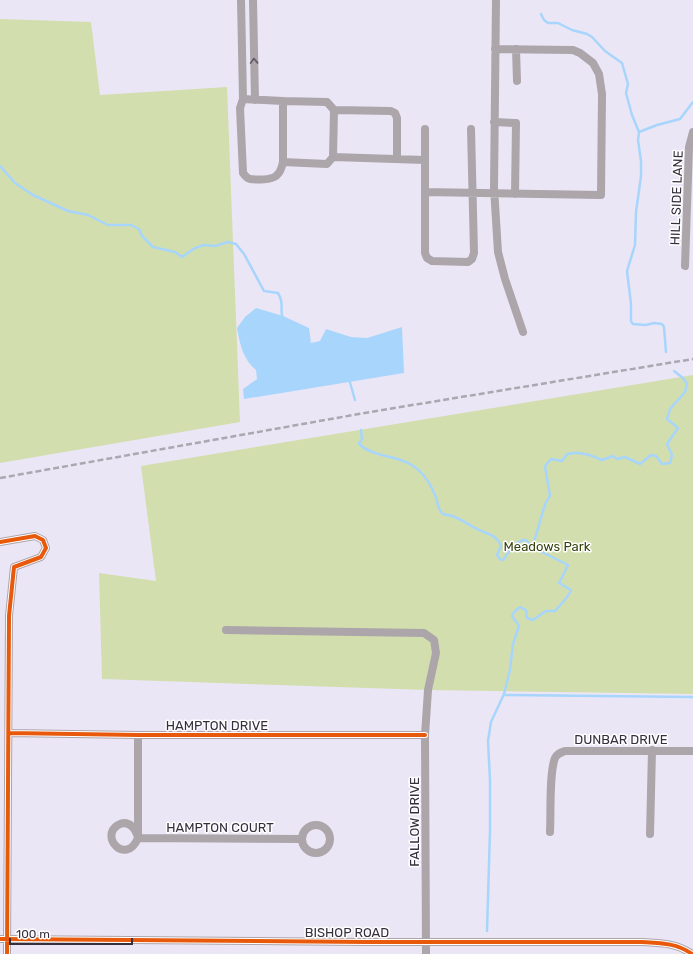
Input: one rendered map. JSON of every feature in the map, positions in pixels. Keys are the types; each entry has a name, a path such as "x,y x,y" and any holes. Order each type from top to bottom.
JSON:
{"street":[{"path":"241,0 244,99 240,108 243,173 245,177 250,179 271,179 281,171 283,162 283,101"},
{"path":"253,0 255,100"},
{"path":"496,0 494,193 498,252 505,279 523,332"},
{"path":"425,192 601,195 602,94 599,74 593,63 580,53 573,50 495,49"},
{"path":"516,49 517,80"},
{"path":"244,99 327,102 334,110 334,157 327,164 283,162"},
{"path":"334,110 391,111 395,113 397,118 397,159"},
{"path":"494,122 516,123 515,194"},
{"path":"425,130 425,253 427,258 432,261 468,262 472,259 474,253 471,129"},
{"name":"HILL SIDE LANE","path":"685,266 689,147 693,132"},
{"path":"334,157 425,160"},
{"path":"0,542 35,536 43,540 46,548 41,557 14,567 9,616 9,733 3,939 7,954"},
{"name":"FALLOW DRIVE","path":"226,630 424,633 434,640 436,653 428,690 425,734 426,954"},
{"name":"HAMPTON DRIVE","path":"9,733 425,734"},
{"name":"HAMPTON COURT","path":"138,734 138,838 302,839"},
{"path":"650,834 652,750"},
{"name":"DUNBAR DRIVE","path":"550,832 552,769 558,753 564,751 693,751"},
{"name":"BISHOP ROAD","path":"3,939 366,942 642,942 663,943 686,950 692,954"}],"green space":[{"path":"0,19 91,22 100,95 227,87 240,422 0,463"},
{"name":"Meadows Park","path":"693,375 693,694 428,690 102,679 99,573 156,581 141,466"}],"water":[{"path":"256,308 283,316 309,328 311,343 320,341 326,329 351,337 367,338 402,327 404,373 244,399 243,389 257,379 256,370 248,361 243,351 237,328 245,317"}],"waterway":[{"path":"541,14 544,20 548,23 558,23 592,37 605,51 622,63 628,84 626,93 632,115 639,132 638,140 641,161 641,176 636,212 635,245 627,271 631,304 631,321 633,324 662,324 664,327 666,352"},
{"path":"639,132 657,125 680,119 693,102"},
{"path":"0,166 15,183 33,195 68,211 88,215 108,225 131,225 139,229 142,236 153,247 175,252 182,257 195,248 204,245 215,246 228,242 236,244 244,254 264,291 278,293 282,304 283,319"},
{"path":"533,546 545,505 550,496 545,466 551,459 562,461 567,454 581,453 602,460 613,456 617,459 625,457 640,464 651,455 656,456 662,464 670,463 672,455 667,444 678,428 667,419 670,409 685,392 687,384 683,378 674,371"},
{"path":"349,379 355,400"},
{"path":"361,430 362,439 359,444 377,454 404,461 421,473 433,490 439,508 443,514 459,519 496,538 501,546 497,555 500,559 503,560 515,544 526,540 532,547 568,565 559,583 571,590 555,611 546,611 533,620 527,618 526,610 520,607 512,616 519,626 513,644 510,670 504,694 491,722 488,741 490,831 487,931"},
{"path":"504,695 693,697"}],"railway":[{"path":"0,478 370,412 693,359"}],"cycle path":[{"path":"0,542 35,536 43,540 46,548 41,557 14,567 9,616 7,954"},
{"path":"9,733 138,735 425,735"},
{"path":"0,939 366,942 642,942 662,943 686,950 692,954"}]}
